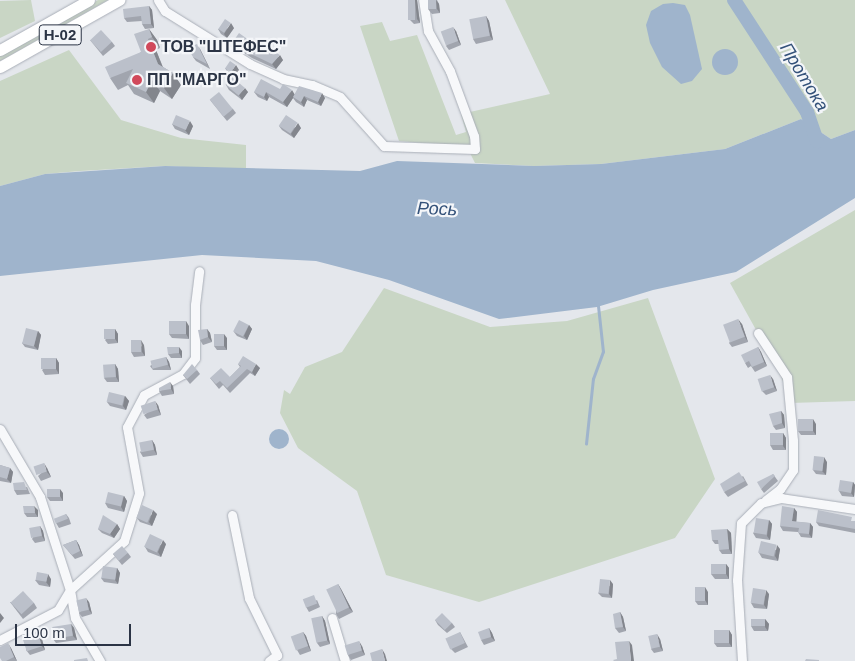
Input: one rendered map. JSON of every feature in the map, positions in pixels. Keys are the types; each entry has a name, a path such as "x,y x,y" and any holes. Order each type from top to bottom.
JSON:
{"main road":[{"name":"Н-02","path":"0,50 89,0"},
{"name":"Н-02","path":"0,67 119,0"}],"street":[{"path":"158,0 165,11 250,64 283,79 312,85 340,97 384,146 475,149 474,136 450,71 428,31 423,0"},
{"path":"0,640 48,618 58,610 70,590 124,541 139,493 127,434 129,419 150,389 173,380 191,365 196,348 195,305 199,271"},
{"path":"742,661 737,580 741,523 780,489 793,470 793,441 787,377 758,332"},
{"path":"0,429 40,497 70,590 75,618 100,661"},
{"path":"761,504 790,497 855,509"},
{"path":"232,515 250,598 277,655 269,661"},
{"path":"332,618 345,661"}],"green space":[{"path":"31,0 35,21 0,38 0,1"},
{"path":"98,0 108,0 0,61 0,55 49,31"},
{"path":"505,0 855,0 855,130 831,139 801,119 725,149 601,164 534,166 475,163 467,147 399,141 360,26 382,22 390,41 417,35 456,135 466,132 461,114 550,94"},
{"path":"69,50 121,120 181,138 246,145 246,170 165,166 80,171 45,174 0,186 0,81"},
{"path":"855,210 855,401 790,403 780,373 730,283"},
{"path":"384,288 490,327 567,321 648,298 715,479 675,538 479,602 386,575 357,491 298,448 280,413 284,390 290,394 305,367 342,352"}],"water":[{"path":"663,4 685,5 690,15 702,69 692,81 681,84 662,67 650,43 646,25 651,11"},
{"path":"725,49 734,53 738,62 734,71 725,75 716,71 712,62 716,53"},
{"name":"Рось","path":"801,119 831,139 855,130 855,198 736,272 653,290 597,307 499,319 389,280 316,261 202,255 0,276 0,186 45,174 165,166 360,171 397,161 534,166 601,164 725,149"},
{"path":"279,429 286,432 289,439 286,446 279,449 272,446 269,439 272,432"}],"building":[{"path":"408,0 415,0 415,20 408,20"},
{"path":"428,0 436,0 436,9 428,9"},
{"path":"149,6 151,24 142,24 141,16 124,18 123,9"},
{"path":"486,16 490,36 473,39 469,19"},
{"path":"225,19 231,23 224,33 218,29"},
{"path":"453,27 458,41 446,46 441,31"},
{"path":"149,29 152,37 148,39 158,64 173,73 164,88 152,80 146,92 126,83 133,69 110,78 105,67 141,52 134,34"},
{"path":"101,30 112,42 101,52 90,40"},
{"path":"239,33 260,48 263,45 280,55 272,64 249,53 232,43"},
{"path":"197,44 207,64 193,57 188,48"},
{"path":"230,61 236,65 231,72 225,68"},
{"path":"232,77 245,88 239,96 226,85"},
{"path":"261,79 280,89 283,84 292,90 283,102 266,92 264,97 254,92"},
{"path":"299,86 322,93 318,102 304,96 301,102 293,97"},
{"path":"219,92 233,109 224,117 210,100"},
{"path":"176,115 190,121 186,130 172,124"},
{"path":"286,115 298,123 290,134 279,126"},
{"path":"738,319 745,337 730,342 723,325"},
{"path":"239,320 249,325 243,337 233,332"},
{"path":"169,321 186,321 186,334 169,334"},
{"path":"26,328 38,331 34,346 22,344"},
{"path":"104,329 115,329 115,339 104,339"},
{"path":"207,329 208,337 200,340 198,330"},
{"path":"214,334 224,334 224,346 214,346"},
{"path":"131,340 141,340 141,352 131,352"},
{"path":"167,347 179,347 179,353 168,354"},
{"path":"758,347 764,362 752,367 749,361 745,363 741,355"},
{"path":"243,356 256,364 252,372 247,369 227,388 220,381 216,384 210,378 221,368 230,377 241,366 238,364"},
{"path":"166,357 168,365 152,369 150,361"},
{"path":"41,358 56,358 56,369 41,369"},
{"path":"115,364 116,377 104,378 103,365"},
{"path":"192,364 197,370 187,379 183,375"},
{"path":"770,375 774,387 762,391 758,379"},
{"path":"170,382 171,389 159,391 159,388"},
{"path":"109,392 125,396 122,406 107,402"},
{"path":"155,401 158,410 144,414 141,406"},
{"path":"781,411 782,423 773,426 769,414"},
{"path":"798,419 813,419 813,431 798,431"},
{"path":"770,433 783,433 783,445 770,445"},
{"path":"152,440 154,450 141,452 139,442"},
{"path":"814,456 824,457 822,471 813,470"},
{"path":"44,463 47,472 36,475 34,466"},
{"path":"0,465 10,468 7,479 0,477"},
{"path":"739,472 745,481 724,492 720,484"},
{"path":"773,474 775,476 761,489 757,482"},
{"path":"840,480 853,482 851,493 838,491"},
{"path":"24,482 27,490 14,490 13,483"},
{"path":"47,489 60,489 60,497 47,497"},
{"path":"108,492 124,496 121,507 105,503"},
{"path":"142,505 153,510 147,523 136,518"},
{"path":"23,506 34,506 35,513 24,513"},
{"path":"782,506 794,508 792,521 810,523 809,534 798,533 799,528 780,526"},
{"path":"818,510 852,517 851,521 855,521 855,529 816,522"},
{"path":"66,514 68,519 56,524 54,519"},
{"path":"103,515 117,524 110,534 98,529"},
{"path":"756,518 769,520 766,535 754,533"},
{"path":"40,526 42,536 31,538 29,528"},
{"path":"727,529 729,549 719,550 718,540 712,540 711,530"},
{"path":"150,534 163,540 157,553 144,547"},
{"path":"76,540 80,551 72,555 63,545"},
{"path":"761,541 777,545 774,557 758,553"},
{"path":"122,546 128,553 119,561 113,554"},
{"path":"711,564 726,564 726,574 711,574"},
{"path":"103,566 117,568 115,580 101,578"},
{"path":"37,572 48,574 46,582 36,580"},
{"path":"600,579 610,580 608,594 599,593"},
{"path":"338,584 349,608 337,613 326,589"},
{"path":"695,587 705,587 705,601 695,601"},
{"path":"753,588 766,590 763,605 751,603"},
{"path":"23,591 34,603 21,614 11,603"},
{"path":"314,595 317,603 306,608 303,599"},
{"path":"86,598 89,610 79,612 76,600"},
{"path":"620,612 623,627 615,628 613,614"},
{"path":"442,613 452,623 445,630 435,620"},
{"path":"322,616 327,640 316,643 311,618"},
{"path":"751,619 765,619 765,626 751,626"},
{"path":"71,624 73,636 54,639 52,627"},
{"path":"489,628 491,637 481,640 478,632"},
{"path":"714,630 729,630 729,643 714,643"},
{"path":"37,631 42,646 27,651 22,636"},
{"path":"303,632 308,646 296,651 291,636"},
{"path":"460,632 465,643 450,649 445,639"},
{"path":"657,634 660,647 651,649 648,636"},
{"path":"359,641 362,651 348,655 345,645"},
{"path":"629,641 631,661 614,661 617,659 615,642"},
{"path":"8,643 14,657 2,661 0,658 0,647"},
{"path":"382,649 385,661 372,661 370,653"},
{"path":"87,658 88,661 74,661 74,660"},
{"path":"806,659 819,660 819,661 805,661"}],"waterway":[{"name":"Протока","path":"734,0 807,112 817,141"},
{"path":"586,444 593,379 603,352 598,306"}],"place":[{"name":"ТОВ \"ШТЕФЕС\"","path":"151,47"},
{"name":"ПП \"МАРГО\"","path":"137,80"}]}
